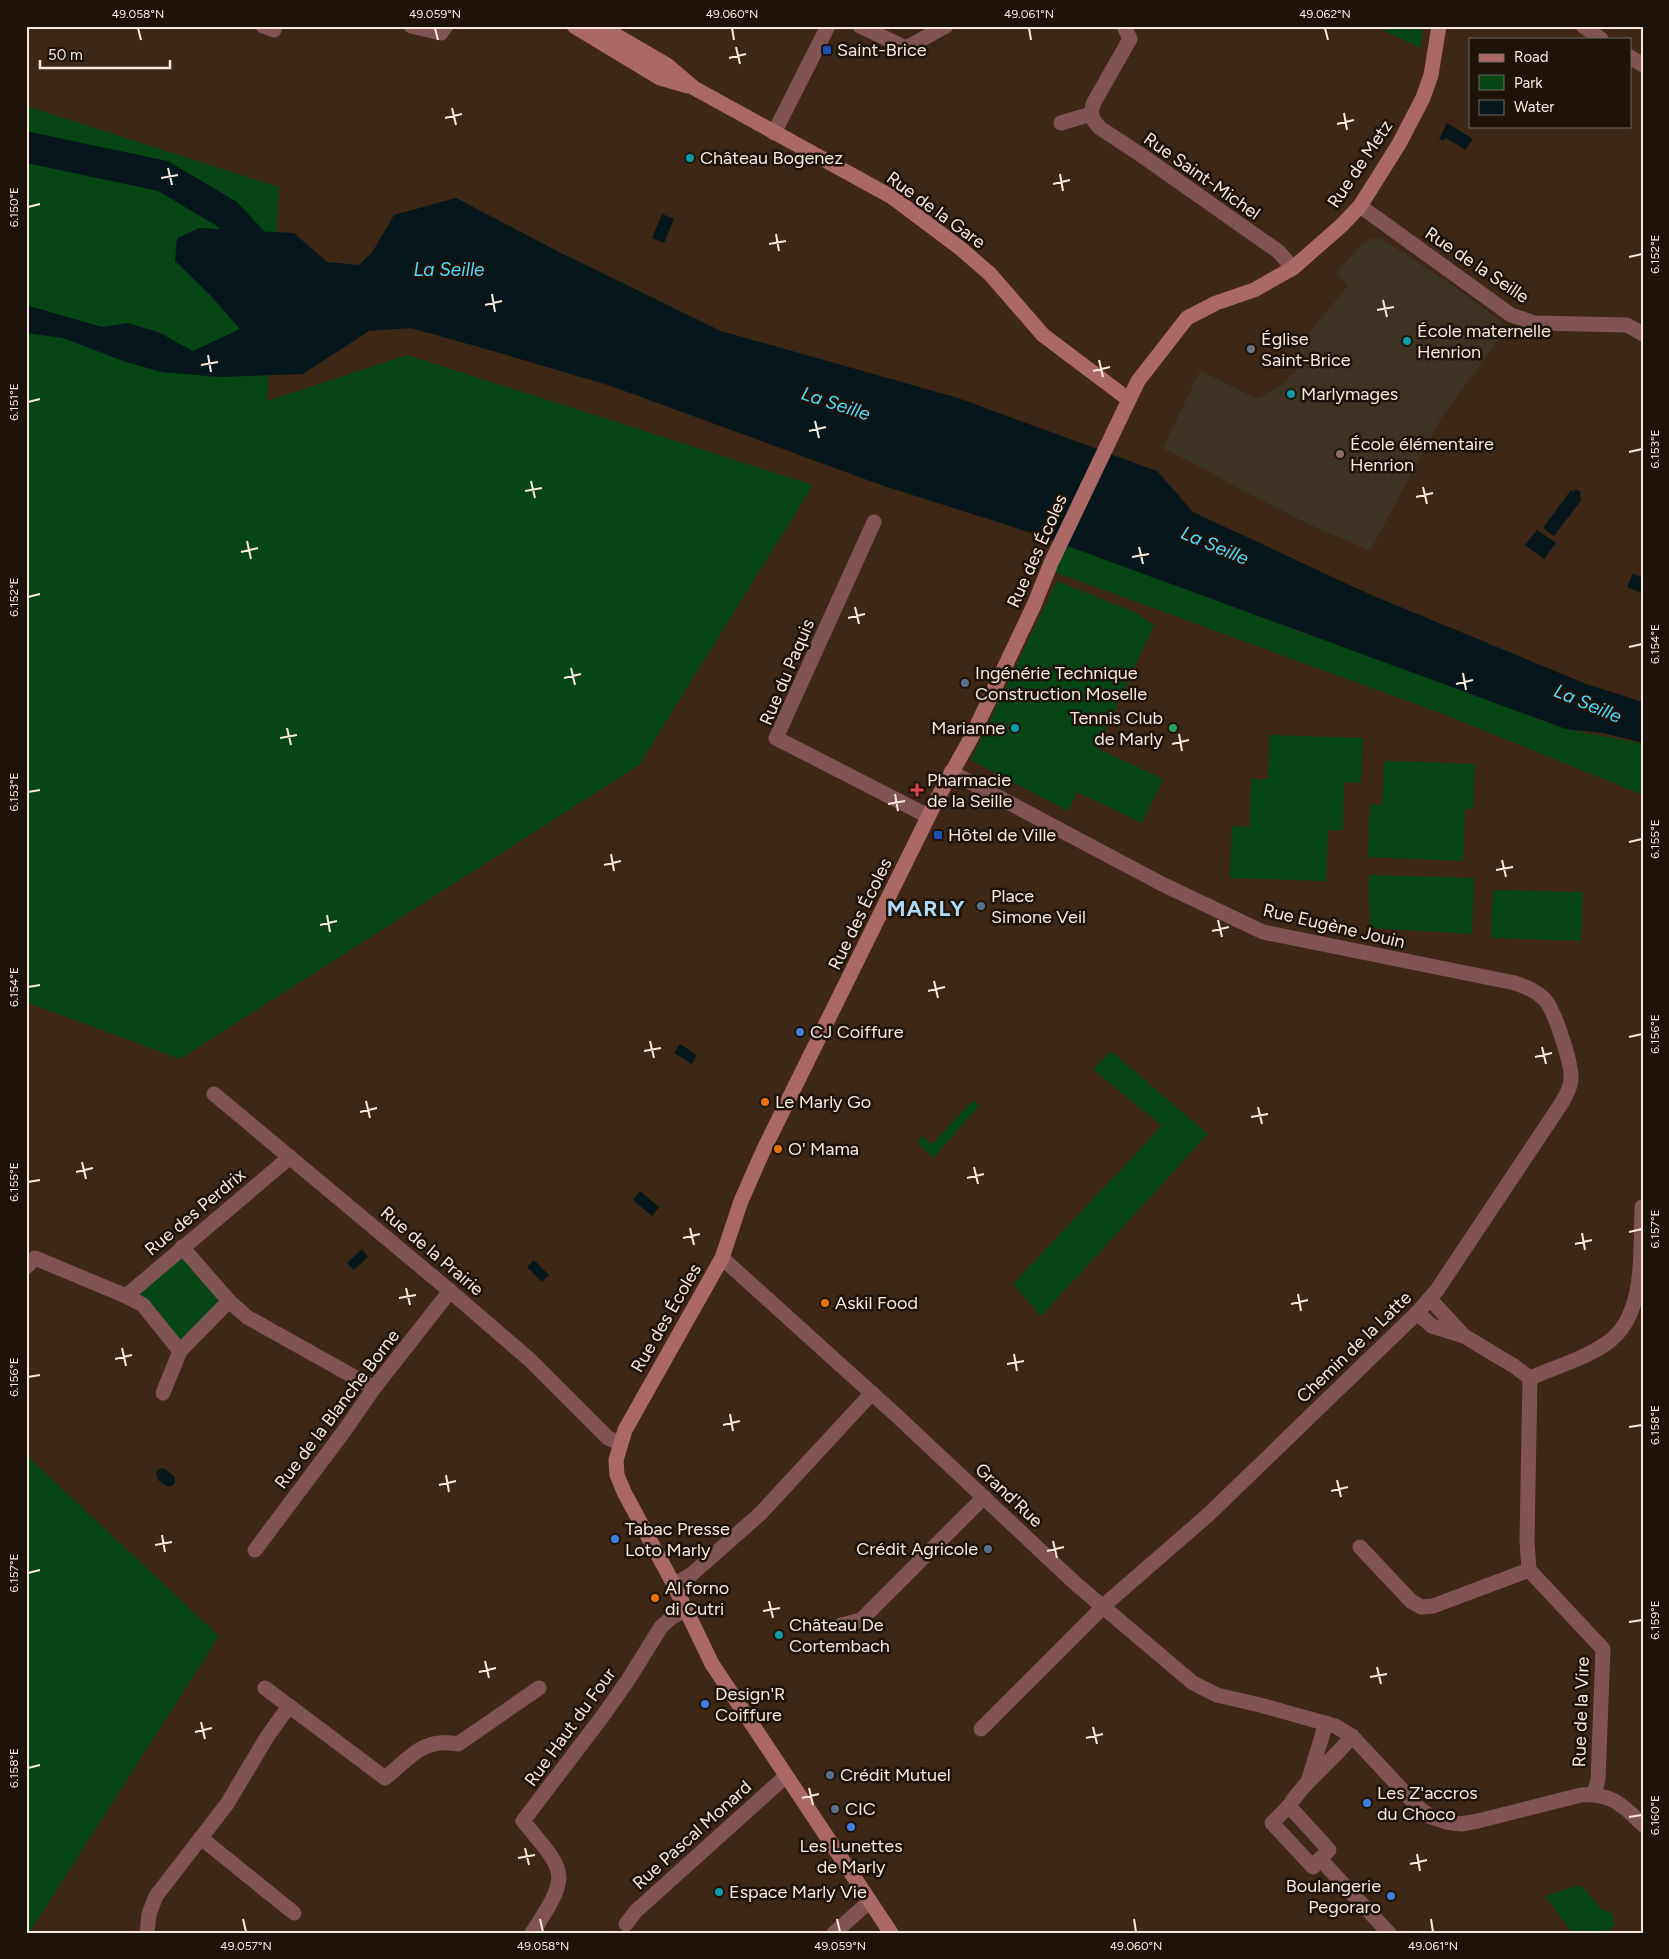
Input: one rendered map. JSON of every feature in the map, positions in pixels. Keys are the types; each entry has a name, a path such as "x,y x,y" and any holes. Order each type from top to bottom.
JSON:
{"street":[{"path":"411,26 441,33 446,26"},
{"name":"Rue de la Gare","path":"574,26 660,78 694,88"},
{"name":"Rue de la Gare","path":"600,26 667,66 694,88 892,197 990,274 1043,335 1128,399"},
{"path":"774,133 828,26"},
{"path":"860,26 906,48 946,26"},
{"path":"1061,123 1091,114 1093,104 1130,39 1124,26"},
{"name":"Rue de Metz","path":"1128,399 1138,381 1186,318 1216,302 1254,290 1293,268 1342,225 1360,206 1416,113 1431,75 1439,26"},
{"path":"1583,26 1600,38"},
{"path":"1632,58 1643,65"},
{"name":"Rue Saint-Michel","path":"1091,114 1100,128 1149,160 1268,245 1287,260 1293,268"},
{"name":"Rue de la Seille","path":"1360,206 1511,314 1535,323 1627,325 1643,334"},
{"name":"Rue des Écoles","path":"891,1933 712,1664 674,1584 624,1492 617,1475 616,1460 620,1443 633,1413 722,1258 741,1200 764,1149 928,816 971,738 1128,399"},
{"name":"Rue du Paquis","path":"874,522 776,738 928,816"},
{"name":"Rue Eugène Jouin","path":"951,772 1162,884 1263,932 1528,987 1545,1001 1553,1014 1571,1069"},
{"name":"Chemin de la Latte","path":"982,1729 1104,1606 1209,1514 1417,1314 1430,1299 1561,1104 1571,1085 1571,1069"},
{"name":"Rue de la Prairie","path":"214,1094 450,1291 530,1360 608,1438 620,1443"},
{"name":"Rue des Perdrix","path":"126,1296 290,1157"},
{"path":"1530,1378 1595,1350 1618,1334 1626,1323 1635,1302 1638,1286 1642,1207"},
{"path":"182,1247 229,1301 247,1316 374,1388"},
{"path":"26,1267 35,1258 143,1305 180,1351"},
{"name":"Grand'Rue","path":"722,1258 872,1393 1076,1584 1193,1683 1217,1695 1326,1723 1352,1736"},
{"name":"Rue de la Blanche Borne","path":"255,1550 374,1388 450,1291"},
{"path":"1430,1299 1464,1336 1530,1378"},
{"path":"163,1393 180,1351 229,1301"},
{"path":"1417,1314 1432,1326 1464,1336"},
{"path":"1360,1547 1411,1601 1422,1608 1433,1606 1529,1570 1527,1541 1530,1378"},
{"path":"674,1584 692,1574 760,1514 872,1393"},
{"path":"841,1625 861,1620 984,1497"},
{"name":"Rue de la Vire","path":"1529,1570 1603,1649 1598,1780 1594,1794"},
{"name":"Rue Haut du Four","path":"532,1933 556,1894 559,1886 559,1872 556,1862 523,1821 602,1717 661,1627 672,1617 686,1610"},
{"path":"265,1688 385,1778 405,1760 427,1745 440,1742 458,1744 539,1688"},
{"path":"147,1933 149,1914 156,1896 227,1804 266,1737 289,1706"},
{"path":"1307,1784 1326,1723"},
{"path":"1289,1806 1329,1850 1313,1867 1272,1823 1289,1806 1295,1796 1341,1751 1352,1736 1419,1808 1431,1817 1446,1822 1462,1824 1478,1821 1581,1795 1594,1794 1607,1796 1620,1803 1643,1825"},
{"name":"Rue Pascal Monard","path":"626,1924 636,1912 756,1801 786,1776"},
{"path":"201,1838 294,1913"},
{"path":"1320,1860 1389,1933"},
{"path":"834,1933 870,1901"}],"shaded area":[{"path":"1381,238 1464,293 1508,327 1440,420 1370,551 1308,524 1163,448 1200,371 1258,399 1279,387 1298,369 1296,355 1301,349 1298,347 1348,285 1336,273 1361,245 1369,239"}],"green space":[{"path":"1374,26 1423,26 1421,48"},
{"path":"26,106 279,187 267,401 407,355 813,485 639,765 180,1059 26,1002"},
{"path":"1065,545 1566,729 1643,744 1643,795 1451,717 1052,571"},
{"path":"1057,581 1134,612 1154,625 1097,748 1163,779 1142,823 1077,792 1068,811 971,760"},
{"path":"1270,735 1363,738 1361,783 1344,782 1343,830 1328,830 1326,881 1230,878 1232,826 1250,827 1251,779 1268,779"},
{"path":"1384,761 1475,764 1473,809 1465,809 1463,861 1368,857 1370,804 1382,805"},
{"path":"1369,875 1474,878 1472,934 1370,928"},
{"path":"1493,890 1583,892 1581,941 1491,938"},
{"path":"1111,1051 1208,1134 1041,1316 1013,1284 1162,1126 1093,1069"},
{"path":"973,1100 979,1106 933,1158 917,1142 922,1136 932,1144"},
{"path":"182,1247 229,1301 180,1351 126,1296"},
{"path":"26,1455 219,1636 29,1933 26,1933"},
{"path":"1581,1885 1601,1909 1612,1913 1615,1925 1606,1933 1572,1933 1545,1896"}],"water":[{"path":"1447,123 1473,139 1465,150 1446,138 1443,141 1439,139"},
{"name":"La Seille","path":"456,198 557,251 721,331 958,398 1157,471 1193,512 1369,594 1586,684 1643,702 1643,743 1603,733 1566,729 1032,533 881,485 611,386 411,328 369,331 303,374 219,377 161,372 123,361 63,338 26,333 26,305 102,327 128,323 158,332 193,351 240,329 210,295 175,261 177,238 199,228 294,233 327,262 359,265 373,251 394,215"},
{"path":"662,214 674,219 664,243 652,238"},
{"path":"1576,489 1581,492 1580,497 1582,499 1554,536 1543,528 1571,490 1573,492"},
{"path":"1537,530 1556,543 1544,559 1525,545"},
{"path":"1633,574 1643,578 1643,594 1627,587"},
{"path":"680,1044 697,1055 692,1064 674,1053"},
{"path":"640,1191 659,1207 652,1216 633,1200"},
{"path":"362,1249 368,1257 354,1270 347,1263"},
{"path":"534,1260 549,1275 542,1282 527,1267"},
{"path":"164,1468 175,1477 175,1482 172,1486 166,1486 158,1480 156,1474 159,1469"}],"waterway":[{"name":"La Seille","path":"26,147 163,176 227,214 271,261"}],"place":[{"name":"Saint-Brice","path":"827,50"},
{"name":"Château Bogenez","path":"690,158"},
{"name":"École maternelle Henrion","path":"1407,341"},
{"name":"Église Saint-Brice","path":"1251,349"},
{"name":"Marlymages","path":"1291,394"},
{"name":"École élémentaire Henrion","path":"1340,454"},
{"name":"Ingénérie Technique Construction Moselle","path":"965,683"},
{"name":"Marianne","path":"1015,728"},
{"name":"Tennis Club de Marly","path":"1173,728"},
{"name":"Pharmacie de la Seille","path":"917,790"},
{"name":"Hôtel de Ville","path":"938,835"},
{"name":"Place Simone Veil","path":"981,906"},
{"name":"CJ Coiffure","path":"800,1032"},
{"name":"Le Marly Go","path":"765,1102"},
{"name":"O' Mama","path":"778,1149"},
{"name":"Askil Food","path":"825,1303"},
{"name":"Tabac Presse Loto Marly","path":"615,1539"},
{"name":"Crédit Agricole","path":"988,1549"},
{"name":"Al forno di Cutri","path":"655,1598"},
{"name":"Château De Cortembach","path":"779,1635"},
{"name":"Design'R Coiffure","path":"705,1704"},
{"name":"Crédit Mutuel","path":"830,1775"},
{"name":"Les Z'accros du Choco","path":"1367,1803"},
{"name":"CIC","path":"835,1809"},
{"name":"Les Lunettes de Marly","path":"851,1827"},
{"name":"Espace Marly Vie","path":"719,1892"},
{"name":"Boulangerie Pegoraro","path":"1391,1896"}],"district":[{"name":"MARLY","path":"926,908"}]}
